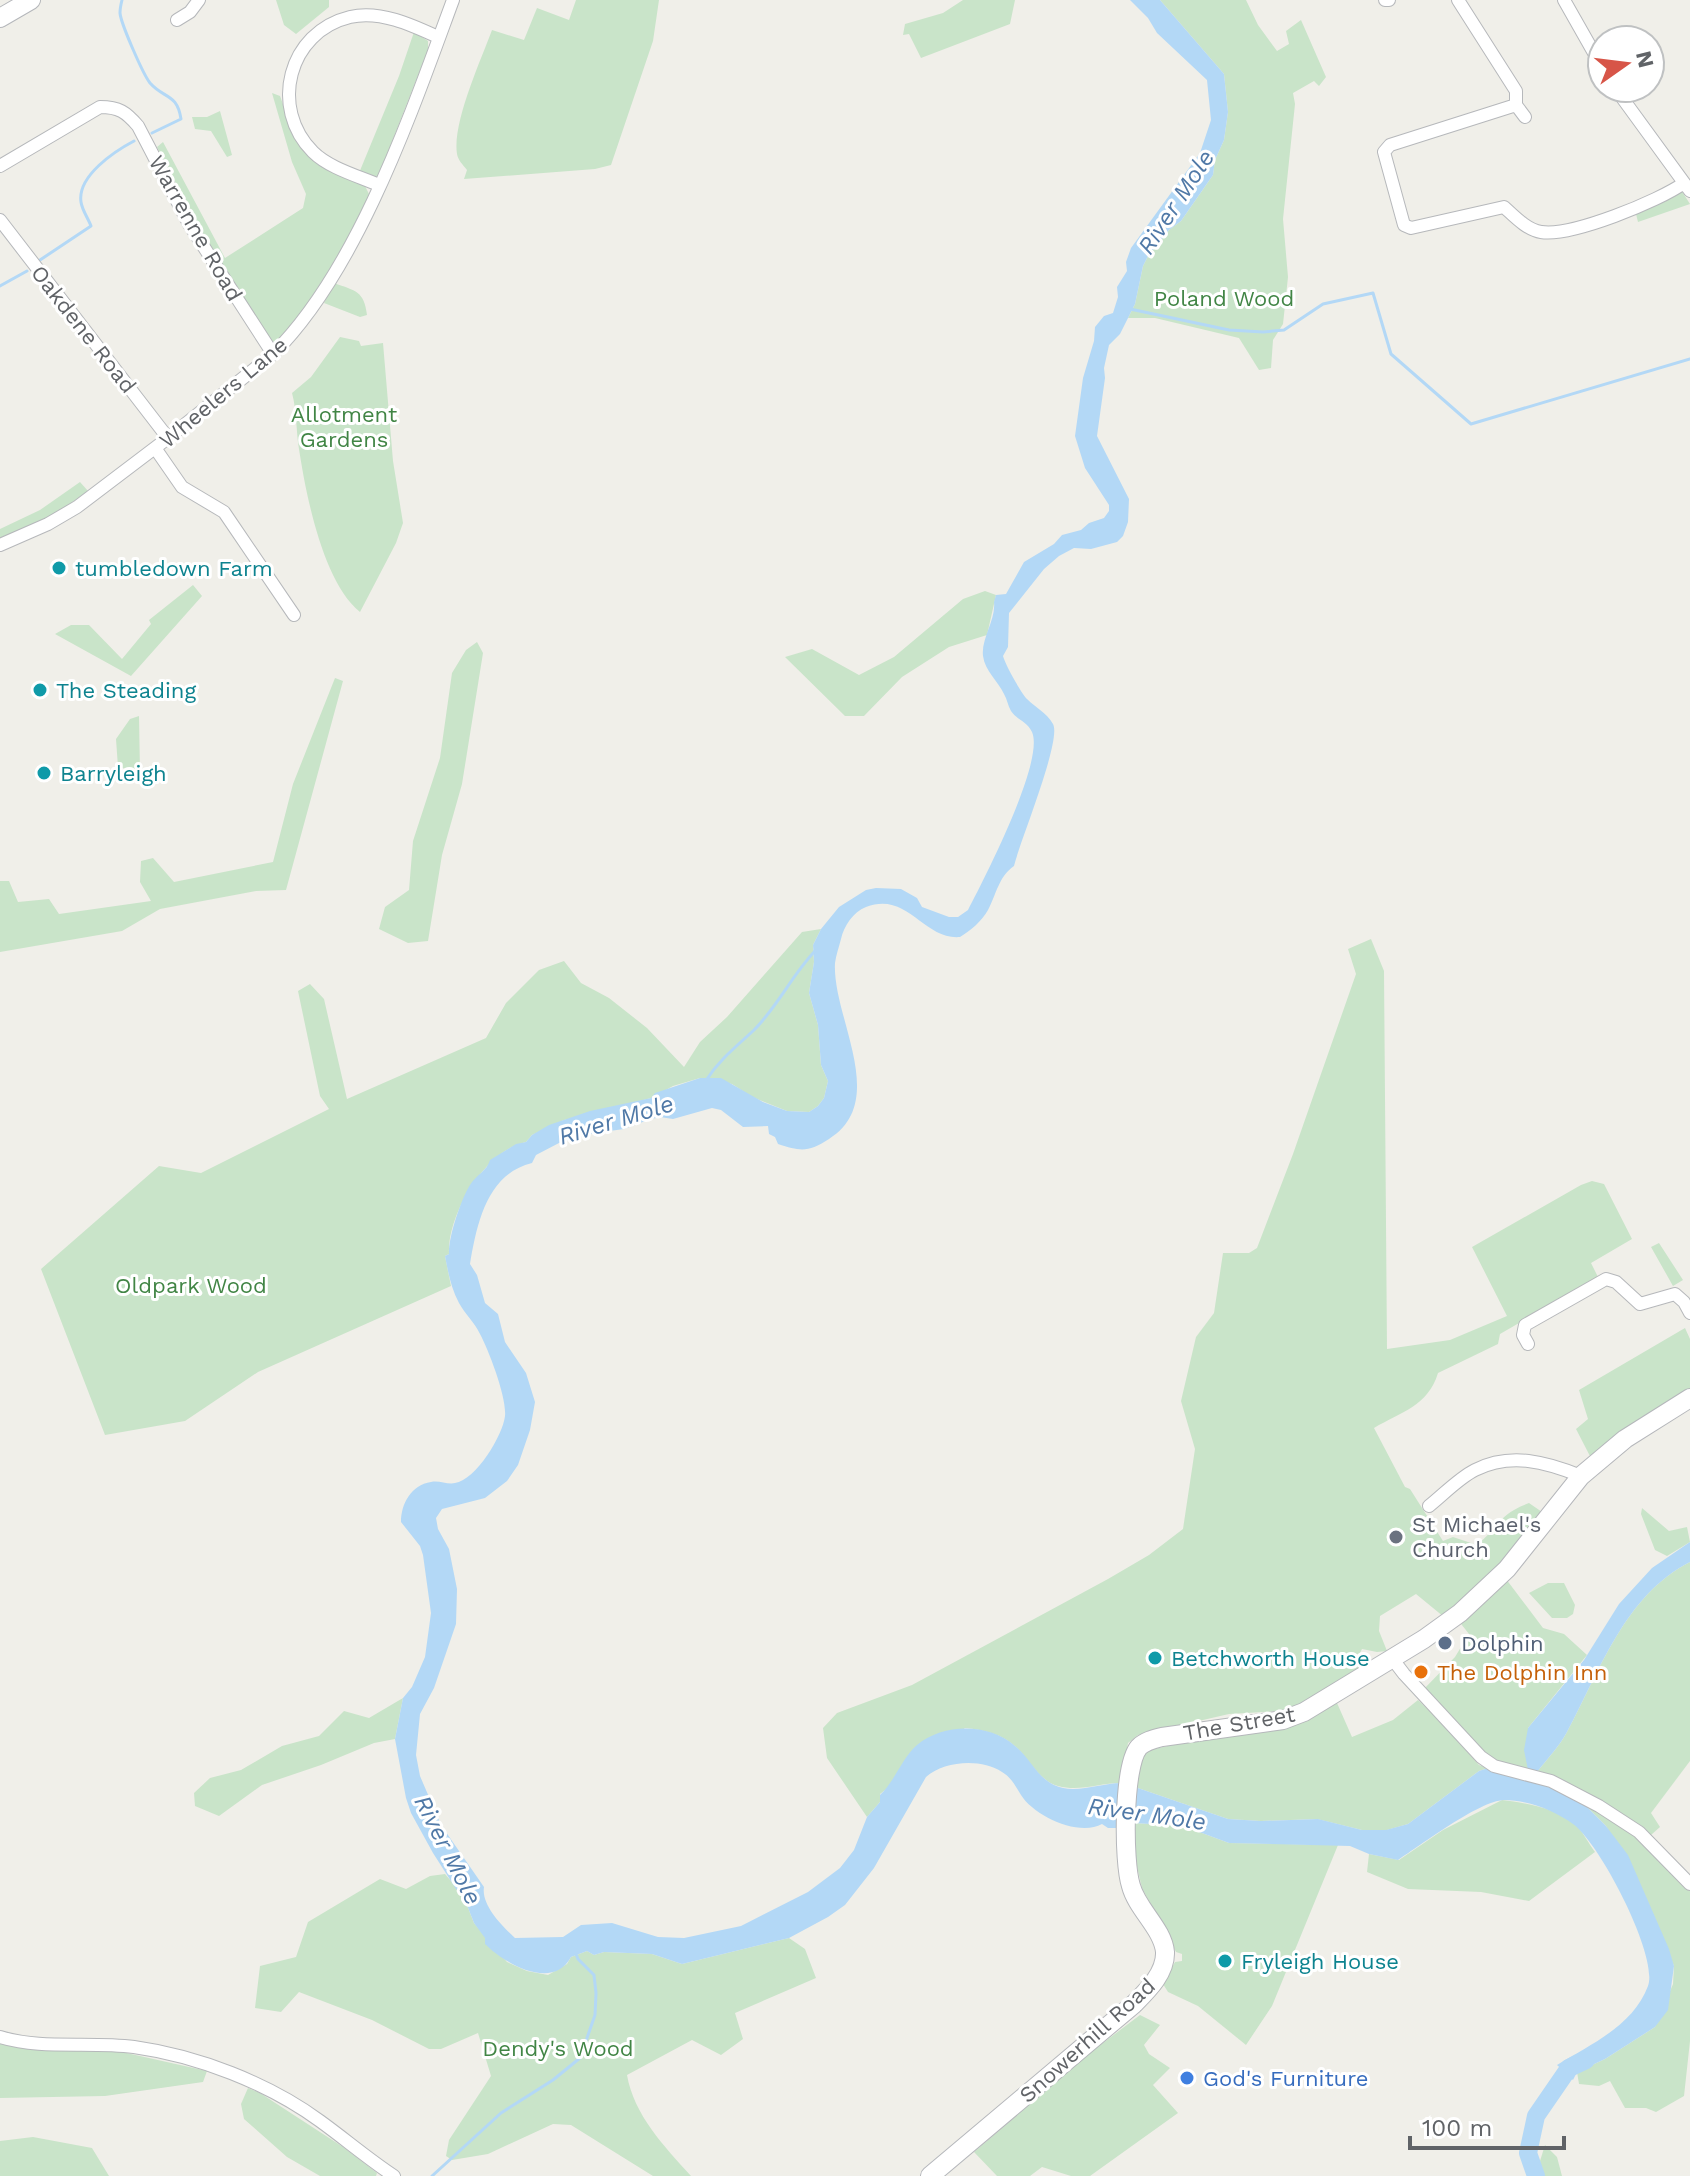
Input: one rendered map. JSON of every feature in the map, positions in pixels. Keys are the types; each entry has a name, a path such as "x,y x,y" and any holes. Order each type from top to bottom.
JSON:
{"street":[{"path":"0,18 31,0"},
{"path":"177,20 190,12 199,0"},
{"name":"Wheelers Lane","path":"0,545 48,524 77,507 273,354 297,330 359,229 453,0"},
{"path":"1458,0 1516,91 1516,105 1525,117"},
{"path":"1564,0 1586,39"},
{"path":"379,185 326,161 305,143 289,111 287,94 291,71 310,39 330,25 351,17 376,15 438,37"},
{"path":"1516,105 1390,145 1384,152 1404,225 1411,228 1504,207 1538,232 1554,232 1640,208 1687,187 1627,104"},
{"name":"Warrenne Road","path":"0,166 100,107 116,107 126,112 138,126 189,224 273,354"},
{"name":"Oakdene Road","path":"0,220 168,438"},
{"path":"155,448 182,487 224,512 294,615"},
{"path":"1528,1344 1523,1335 1525,1325 1606,1279 1616,1282 1640,1304 1675,1294 1690,1313"},
{"name":"The Street","path":"1127,1778 1138,1747 1148,1741 1233,1725 1283,1720 1304,1712 1424,1639 1485,1591 1507,1569 1581,1476 1625,1439 1690,1398"},
{"path":"1429,1506 1474,1470 1498,1462 1526,1459 1581,1476"},
{"path":"1391,1657 1481,1757 1494,1766 1551,1781 1599,1806 1647,1838 1690,1884"},
{"name":"Snowerhill Road","path":"930,2176 1134,2004 1160,1973 1165,1953 1162,1944 1131,1887 1127,1778"},
{"path":"0,2037 136,2048 209,2065 286,2099 320,2120 394,2176"}],"green space":[{"path":"276,0 329,0 329,7 296,34 284,25"},
{"path":"576,0 659,0 653,41 611,165 595,169 464,179 467,170 457,154 459,126 468,92 492,30 524,40 537,8 569,20"},
{"path":"963,0 1015,0 1010,24 921,58 909,34 903,35 905,24 943,13"},
{"name":"Poland Wood","path":"1160,0 1246,0 1258,25 1277,51 1289,44 1286,31 1301,20 1326,77 1319,86 1314,81 1293,93 1295,104 1283,219 1288,277 1283,324 1273,340 1271,368 1259,370 1239,338 1155,318 1128,318 1148,256 1169,230 1181,221 1213,175 1215,160 1224,140 1228,112 1224,74"},
{"path":"414,32 428,41 428,50 379,175 374,178 359,173"},
{"path":"272,93 280,96 296,140 309,157 320,166 364,184 369,194 318,288 281,341 274,342 198,229 157,147 163,142 225,258 303,208 306,194 292,162"},
{"path":"220,111 232,155 227,157 211,131 195,129 192,117 207,117"},
{"path":"1681,190 1690,204 1638,222 1636,214"},
{"path":"334,283 358,293 364,301 367,315 360,317 324,303"},
{"name":"Allotment Gardens","path":"340,337 359,341 361,346 383,343 393,461 403,523 360,612 336,580 318,536 302,468 292,393 311,377"},
{"path":"80,482 88,491 47,520 0,542 0,529 40,510"},
{"path":"193,585 202,596 131,676 55,634 71,625 89,625 122,659 151,624 149,620"},
{"path":"985,591 996,595 987,635 949,647 902,677 864,716 845,716 785,657 812,649 859,675 894,657 963,599"},
{"path":"477,642 483,653 462,784 442,855 428,941 408,943 379,929 385,907 409,890 413,841 440,758 452,673 466,650"},
{"path":"335,678 343,681 286,890 256,891 160,909 122,931 0,952 0,881 9,881 18,902 49,899 59,914 151,901 140,882 141,861 153,858 174,882 273,862 293,784"},
{"path":"139,716 140,772 118,767 116,739 130,719"},
{"name":"Oldpark Wood","path":"821,929 813,945 814,962 809,993 818,1025 821,1065 828,1081 824,1098 818,1106 809,1112 787,1111 752,1097 732,1084 700,1078 673,1086 651,1098 564,1120 496,1157 471,1186 454,1221 449,1254 445,1256 451,1286 258,1372 185,1421 105,1435 41,1269 159,1166 201,1173 329,1109 320,1096 298,991 310,984 324,999 347,1099 486,1038 506,1003 539,970 564,961 581,983 609,998 647,1028 684,1067 700,1042 727,1017 802,932"},
{"path":"1371,939 1384,971 1387,1349 1450,1340 1507,1316 1472,1247 1581,1185 1592,1181 1604,1184 1632,1239 1591,1263 1598,1277 1500,1334 1498,1344 1438,1373 1428,1393 1420,1401 1374,1428 1405,1487 1410,1489 1443,1541 1453,1537 1477,1545 1519,1507 1529,1503 1542,1512 1510,1558 1444,1617 1416,1594 1380,1616 1379,1631 1387,1651 1362,1649 1360,1653 1369,1660 1368,1664 1299,1705 1280,1711 1229,1714 1138,1735 1128,1743 1121,1783 1082,1788 1052,1784 1006,1739 965,1728 880,1794 880,1802 867,1817 827,1758 823,1728 837,1713 912,1685 1108,1579 1149,1555 1183,1529 1195,1449 1181,1401 1196,1337 1214,1313 1223,1253 1249,1253 1257,1248 1356,974 1348,949"},
{"path":"1659,1243 1683,1280 1673,1286 1651,1247"},
{"path":"1685,1328 1690,1339 1690,1393 1592,1460 1576,1429 1588,1419 1579,1390"},
{"path":"1642,1508 1669,1531 1687,1527 1690,1542 1667,1556 1655,1550 1641,1514"},
{"path":"1690,1562 1690,1761 1651,1813 1660,1827 1651,1835 1537,1772 1564,1737 1603,1660 1631,1615 1648,1594"},
{"path":"1506,1579 1543,1628 1564,1634 1587,1655 1528,1728 1528,1770 1487,1758 1423,1690 1455,1657 1469,1634 1458,1620"},
{"path":"1548,1583 1564,1583 1575,1605 1573,1614 1567,1618 1552,1618 1529,1593"},
{"path":"403,1698 395,1739 374,1743 262,1785 219,1816 195,1806 194,1793 210,1778 241,1770 282,1746 319,1736 344,1711 369,1718"},
{"path":"1418,1700 1479,1765 1488,1768 1479,1771 1408,1824 1387,1830 1362,1830 1317,1819 1228,1819 1132,1786 1139,1759 1150,1750 1293,1724 1337,1703 1352,1737 1393,1720"},
{"path":"1502,1800 1560,1814 1576,1825 1595,1852 1529,1901 1481,1892 1408,1889 1367,1872 1369,1854 1399,1860 1443,1830"},
{"path":"1582,1802 1644,1839 1690,1889 1690,2041 1684,2096 1656,2112 1646,2108 1625,2108 1610,2081 1599,2086 1579,2084 1577,2072 1605,2059 1655,2027 1673,1984 1674,1966 1651,1910 1606,1826"},
{"path":"1134,1823 1183,1826 1229,1843 1338,1845 1272,2006 1246,2045 1198,2006 1168,1992 1163,1984 1175,1962 1182,1961 1182,1954 1176,1952 1142,1888 1134,1854"},
{"name":"Dendy's Wood","path":"445,1874 463,1895 474,1923 507,1962 527,1971 548,1975 567,1964 571,1957 587,1951 594,1955 604,1952 652,1954 682,1964 789,1938 805,1949 816,1978 735,2013 743,2039 721,2055 692,2040 627,2075 643,2117 691,2176 653,2176 571,2125 553,2124 488,2154 452,2160 446,2156 449,2140 491,2076 478,2033 441,2049 429,2049 372,2020 299,1992 281,2012 255,2008 260,1966 296,1957 308,1922 380,1879 406,1889 430,1876"},
{"path":"1140,2015 1160,2025 1144,2045 1149,2054 1170,2068 1153,2085 1178,2113 1090,2176 1071,2176 1042,2167 1030,2176 997,2176 974,2152 1091,2052"},
{"path":"0,2044 122,2052 207,2071 203,2082 105,2096 0,2098"},
{"path":"248,2088 343,2147 377,2173 376,2176 320,2176 287,2157 244,2119 241,2104"},
{"path":"33,2137 92,2148 109,2176 0,2176 0,2141"},
{"path":"1545,2145 1557,2157 1562,2176 1544,2176 1540,2161"}],"water":[{"path":"1130,0 1160,0 1224,74 1228,112 1224,140 1215,160 1213,175 1181,221 1169,230 1148,256 1135,304 1120,334 1109,345 1097,436 1129,499 1128,522 1123,536 1117,542 1091,549 1074,548 1059,556 1044,569 1009,613 1008,647 1004,660 1024,696 1053,724 1054,734 1046,769 1014,866 1001,880 982,918 960,937 936,931 893,905 866,907 850,920 842,934 835,963 836,985 854,1057 857,1081 855,1103 847,1123 829,1139 809,1149 792,1148 778,1144 775,1137 769,1134 768,1126 743,1127 721,1110 712,1108 673,1119 660,1117 624,1129 559,1143 536,1155 532,1163 517,1169 494,1189 476,1232 470,1264 477,1275 485,1303 498,1314 505,1342 526,1373 535,1402 530,1430 518,1465 507,1481 485,1498 442,1509 436,1518 438,1529 449,1549 457,1589 456,1624 434,1688 420,1714 416,1755 420,1776 441,1825 484,1887 486,1901 494,1915 515,1938 563,1937 581,1925 612,1923 658,1937 684,1938 741,1926 808,1892 840,1868 854,1850 867,1817 880,1802 880,1795 912,1750 928,1738 953,1730 980,1730 1004,1738 1043,1777 1062,1788 1121,1783 1120,1828 1108,1828 1102,1824 1081,1828 1058,1822 1027,1803 1011,1779 1002,1772 973,1763 952,1765 926,1777 874,1868 845,1905 789,1938 682,1964 652,1954 604,1952 594,1955 587,1951 571,1957 563,1967 553,1972 529,1971 504,1959 485,1944 485,1938 474,1923 463,1895 433,1853 411,1813 395,1739 403,1698 412,1687 425,1657 431,1613 423,1555 420,1546 401,1522 403,1509 408,1496 418,1487 434,1482 455,1483 471,1474 494,1445 505,1416 500,1387 488,1351 459,1303 449,1274 445,1256 449,1254 456,1219 470,1185 490,1160 516,1144 526,1142 549,1125 590,1111 651,1098 655,1093 700,1078 721,1078 763,1102 787,1111 809,1112 824,1098 828,1081 821,1065 818,1025 809,993 814,962 813,945 821,929 839,907 866,890 876,888 901,889 917,898 922,907 949,917 958,917 968,910 1022,793 1034,747 1030,728 1011,711 984,661 984,642 996,595 1006,594 1024,562 1054,544 1062,535 1081,530 1089,523 1104,518 1109,511 1109,505 1085,468 1075,436 1083,378 1095,327 1104,316 1113,313 1118,297 1117,287 1127,271 1126,262 1131,248 1200,153 1211,120 1207,80 1157,33 1148,18"},
{"path":"1690,1542 1690,1562 1648,1594 1631,1615 1603,1660 1557,1748 1537,1772 1528,1770 1524,1750 1528,1728 1584,1660 1619,1604 1652,1568"},
{"path":"1488,1768 1533,1779 1582,1802 1606,1826 1628,1855 1674,1966 1668,2010 1655,2027 1605,2059 1577,2072 1573,2080 1557,2065 1622,2023 1641,2000 1648,1986 1649,1971 1636,1926 1611,1875 1584,1835 1566,1819 1522,1802 1493,1802 1466,1815 1398,1860 1350,1846 1229,1843 1183,1826 1134,1823 1132,1786 1228,1819 1318,1819 1362,1830 1386,1830 1408,1824 1479,1771"}],"waterway":[{"path":"122,0 121,19 142,70 155,88 173,100 181,119 152,133"},
{"path":"40,260 91,226 81,202 85,183 108,158 134,141"},
{"path":"0,286 27,271"},
{"path":"1130,309 1229,330 1263,332 1284,330 1323,304 1373,293 1391,354 1471,424 1690,359"},
{"path":"707,1079 763,1021 815,951"},
{"path":"432,2176 501,2113 553,2080 580,2058 595,2015 596,1993 594,1975 576,1954"},
{"name":"River Mole","path":"1536,2176 1528,2153 1536,2116 1569,2068 1586,2060"}],"place":[{"name":"tumbledown Farm","path":"59,568"},
{"name":"The Steading","path":"40,690"},
{"name":"Barryleigh","path":"44,773"},
{"name":"St Michael's Church","path":"1396,1537"},
{"name":"Dolphin","path":"1445,1643"},
{"name":"Betchworth House","path":"1155,1658"},
{"name":"The Dolphin Inn","path":"1421,1672"},
{"name":"Fryleigh House","path":"1225,1961"},
{"name":"God's Furniture","path":"1187,2078"}]}
